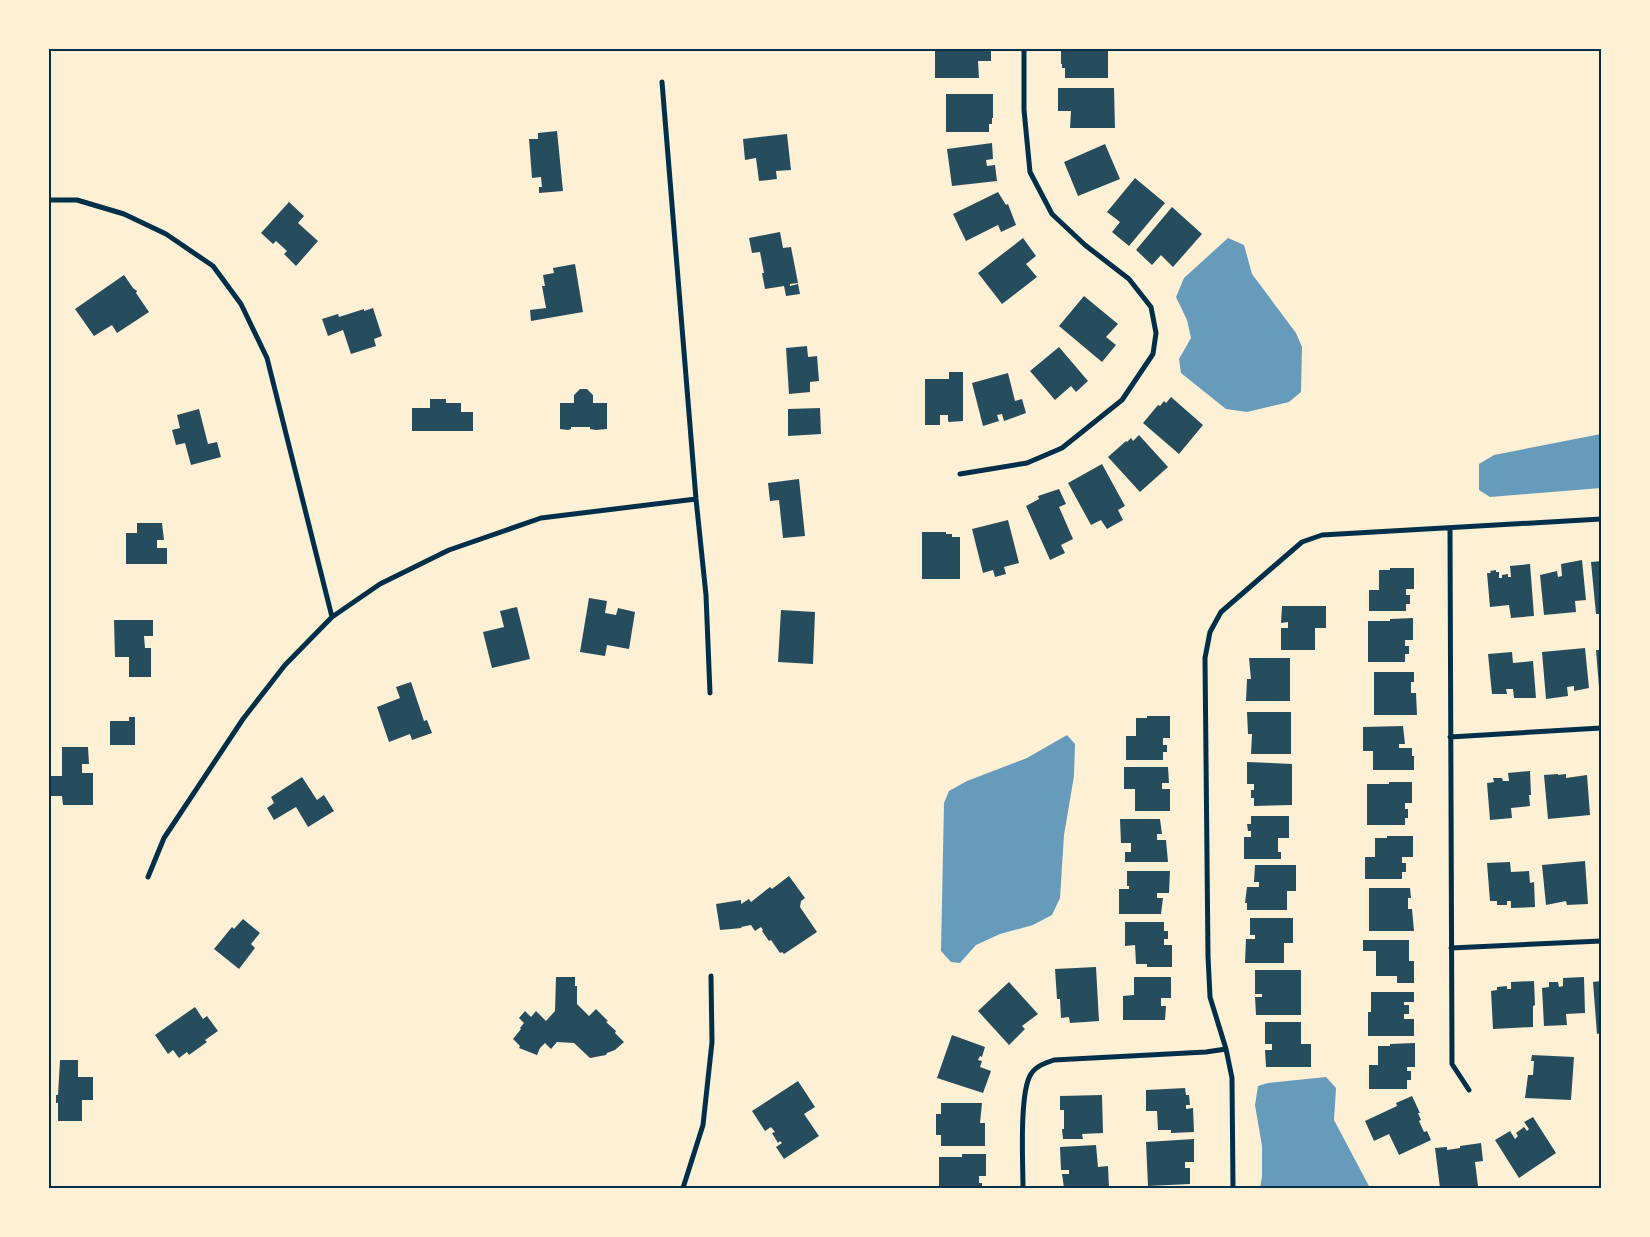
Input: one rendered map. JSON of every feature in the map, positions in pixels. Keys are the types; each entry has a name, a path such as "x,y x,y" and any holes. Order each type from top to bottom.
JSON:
{"street":[{"path":"960,474 1027,463 1062,448 1122,400 1153,354 1156,333 1151,307 1129,279 1084,245 1052,214 1030,172 1024,110 1024,49"},
{"path":"662,82 696,498 706,595 710,693"},
{"path":"49,200 77,200 115,211 166,234 213,266 241,304 266,358 332,617"},
{"path":"148,877 164,838 243,719 285,665 332,617 380,584 448,550 541,518 696,498"},
{"path":"1232,1188 1232,1078 1226,1049 1210,997 1208,956 1205,658 1210,632 1222,612 1302,542 1322,535 1601,519"},
{"path":"1450,528 1452,1064 1470,1090"},
{"path":"1450,737 1601,728"},
{"path":"1451,948 1601,941"},
{"path":"683,1188 703,1125 712,1042 711,976"},
{"path":"1023,1188 1024,1095 1031,1074 1040,1065 1054,1060 1206,1052 1226,1049"}],"water":[{"path":"1228,238 1244,245 1252,274 1296,333 1302,347 1301,392 1289,402 1247,412 1226,409 1181,373 1179,359 1191,338 1187,320 1176,297 1184,278"},
{"path":"1601,434 1601,488 1490,497 1479,490 1479,464 1494,455"},
{"path":"1067,735 1075,744 1074,776 1064,835 1060,898 1052,915 1033,925 1000,934 976,945 960,963 951,962 941,951 944,803 949,791 967,781 1027,758"},
{"path":"1326,1077 1336,1088 1334,1120 1370,1188 1260,1188 1262,1146 1255,1105 1258,1086 1268,1083"}],"building":[{"path":"935,49 991,49 991,61 978,61 979,78 935,78"},
{"path":"1061,49 1108,49 1108,78 1065,78 1065,68 1062,68 1061,64"},
{"path":"1058,88 1114,88 1115,128 1070,128 1071,111 1058,111"},
{"path":"946,94 993,94 993,118 992,124 989,124 989,132 946,132"},
{"path":"557,131 563,191 539,193 539,187 542,187 541,177 532,178 529,139 538,139 538,133"},
{"path":"787,134 791,170 776,171 777,179 759,181 756,158 745,160 743,139"},
{"path":"992,143 993,159 986,160 987,166 995,165 997,181 952,186 947,149"},
{"path":"1105,144 1120,179 1078,196 1064,162"},
{"path":"1135,178 1165,203 1129,246 1112,232 1120,222 1107,212"},
{"path":"998,192 1006,205 1008,204 1016,225 1001,232 998,225 966,241 953,214"},
{"path":"289,202 304,216 298,223 318,241 296,266 284,254 287,251 276,241 273,244 261,233"},
{"path":"1172,207 1202,234 1173,267 1161,255 1152,265 1136,250"},
{"path":"780,232 783,248 791,247 798,283 790,284 790,286 798,284 800,294 786,296 784,286 765,289 760,252 752,253 749,238"},
{"path":"1023,238 1036,256 1026,264 1037,277 1002,304 978,273"},
{"path":"575,264 583,312 531,321 530,310 546,308 542,286 545,286 543,275 554,273 553,268"},
{"path":"124,275 137,291 136,293 149,312 117,333 112,325 94,336 75,309"},
{"path":"1084,296 1118,324 1106,337 1116,345 1102,362 1059,326"},
{"path":"373,308 382,336 374,339 376,346 351,354 343,330 328,336 322,319 338,314 339,317"},
{"path":"807,346 808,357 817,356 819,381 810,382 810,392 789,394 786,348"},
{"path":"1059,347 1088,381 1076,392 1071,386 1055,400 1030,371"},
{"path":"949,372 963,372 963,421 949,422 948,415 940,415 940,425 925,425 925,379 949,379"},
{"path":"1008,373 1015,401 1022,399 1026,413 1004,421 1002,414 997,415 999,421 983,426 972,383"},
{"path":"580,389 587,389 593,395 593,403 607,403 607,429 596,430 590,429 590,427 571,427 568,430 560,429 560,403 574,403 574,395"},
{"path":"1171,397 1203,425 1179,454 1143,423 1158,405 1160,406 1164,401 1166,403"},
{"path":"430,399 446,399 446,403 461,403 461,412 473,412 473,431 412,431 412,408 430,408"},
{"path":"820,408 821,434 788,436 788,409"},
{"path":"199,409 208,444 217,442 221,457 191,465 185,443 176,445 172,430 180,428 177,415"},
{"path":"1139,435 1168,467 1140,492 1108,457 1126,441 1131,438 1133,441"},
{"path":"1102,464 1125,506 1118,510 1123,520 1107,529 1101,520 1091,525 1068,483"},
{"path":"799,479 805,536 783,538 779,500 770,501 768,483"},
{"path":"1059,489 1066,504 1059,507 1073,539 1061,545 1065,553 1050,560 1026,506 1039,499 1038,496"},
{"path":"1008,520 1019,563 1004,567 1006,574 995,577 993,570 983,573 972,529"},
{"path":"137,523 162,523 164,540 157,540 157,548 167,548 167,564 126,564 126,533 137,533"},
{"path":"922,532 946,532 946,534 952,534 952,537 960,537 960,579 922,579"},
{"path":"1582,560 1586,600 1575,601 1576,612 1544,615 1540,575 1557,571 1558,577 1562,576 1561,564"},
{"path":"1601,561 1601,614 1596,614 1591,562"},
{"path":"1530,564 1534,616 1511,618 1509,605 1490,607 1487,573 1496,570 1496,572 1499,572 1499,578 1502,578 1502,575 1508,574 1508,577 1511,577 1510,566"},
{"path":"1390,568 1414,568 1414,589 1406,589 1406,595 1410,595 1410,604 1406,604 1406,611 1369,611 1369,590 1379,590 1379,570 1390,570"},
{"path":"589,598 607,601 605,613 616,615 618,608 635,612 629,649 607,645 605,656 580,652"},
{"path":"1282,606 1326,606 1326,628 1315,628 1315,650 1281,650 1281,628 1288,628 1288,622 1281,623"},
{"path":"517,607 530,659 492,668 483,632 504,627 500,611"},
{"path":"781,610 815,612 813,664 778,662"},
{"path":"1413,618 1413,640 1405,640 1405,646 1409,646 1409,654 1405,654 1405,662 1368,662 1368,621"},
{"path":"114,620 153,620 153,636 144,636 145,648 151,648 151,677 129,677 129,657 115,657"},
{"path":"1585,648 1589,688 1574,691 1574,686 1567,687 1568,696 1546,699 1542,652"},
{"path":"1596,650 1601,650 1601,687 1599,687"},
{"path":"1512,652 1513,663 1533,661 1536,698 1514,698 1513,689 1506,689 1507,694 1492,694 1488,654"},
{"path":"1249,658 1290,658 1290,701 1246,701 1247,679 1251,679"},
{"path":"1374,672 1414,672 1414,682 1411,682 1411,693 1416,693 1417,715 1374,715"},
{"path":"411,682 424,721 427,720 432,733 412,740 410,734 389,742 377,707 400,698 396,687"},
{"path":"1247,712 1291,712 1291,754 1251,754 1252,734 1248,734"},
{"path":"1147,716 1170,716 1170,738 1163,738 1163,745 1167,745 1167,752 1163,752 1163,760 1126,760 1126,736 1136,736 1136,718 1147,718"},
{"path":"129,717 135,717 135,745 110,745 110,721 129,721"},
{"path":"1403,726 1405,744 1399,744 1399,748 1412,748 1414,770 1373,770 1373,751 1363,751 1363,727"},
{"path":"62,747 88,747 89,764 82,764 82,773 93,773 93,805 63,805 62,796 49,796 49,776 62,776"},
{"path":"1247,762 1292,764 1292,805 1254,806 1251,790 1254,790 1254,784 1247,784"},
{"path":"1124,767 1168,767 1169,783 1162,783 1162,789 1170,789 1170,811 1135,811 1135,789 1124,789"},
{"path":"1530,771 1530,806 1511,808 1512,818 1490,820 1487,783 1494,782 1493,778 1502,778 1503,781 1509,781 1508,773"},
{"path":"1566,774 1566,778 1587,775 1590,815 1548,819 1544,775"},
{"path":"302,777 317,800 324,795 334,811 308,827 296,807 274,820 267,808 274,803 271,797"},
{"path":"1389,782 1412,782 1412,803 1405,803 1405,809 1408,809 1408,818 1405,818 1405,825 1367,825 1367,784 1389,784"},
{"path":"1251,816 1289,816 1289,838 1278,838 1278,852 1281,852 1281,859 1244,859 1244,837 1251,837 1251,831 1248,831 1247,824 1251,824"},
{"path":"1120,819 1160,819 1162,834 1157,834 1157,840 1166,840 1168,862 1125,862 1125,852 1131,852 1131,843 1121,843"},
{"path":"1387,836 1413,836 1413,857 1402,857 1402,863 1406,863 1406,872 1402,872 1402,879 1365,879 1365,857 1375,857 1375,838 1387,838"},
{"path":"1585,861 1588,904 1567,905 1566,901 1546,905 1542,865"},
{"path":"1510,862 1511,872 1529,871 1530,883 1534,882 1535,907 1511,908 1511,901 1507,901 1507,905 1497,905 1497,901 1490,901 1487,863"},
{"path":"1255,865 1296,865 1296,891 1287,891 1287,910 1247,910 1247,903 1245,903 1247,887 1259,887 1259,882 1254,882"},
{"path":"1127,871 1170,871 1169,893 1157,893 1157,898 1163,898 1161,914 1119,914 1119,889 1129,889 1129,886 1127,886"},
{"path":"789,876 805,898 801,901 800,907 817,932 784,954 780,953 771,940 769,941 761,927 755,931 751,925 742,928 720,930 716,904 741,900 741,904 749,899 751,902 770,887 772,889"},
{"path":"1369,888 1410,888 1411,898 1408,898 1408,909 1412,909 1414,931 1369,931"},
{"path":"1250,918 1293,918 1293,943 1284,943 1284,963 1245,963 1246,939 1255,939 1255,935 1250,935"},
{"path":"243,919 260,933 251,944 255,948 239,969 214,949 232,927 234,929"},
{"path":"1125,922 1164,922 1164,931 1168,931 1168,939 1164,939 1164,945 1172,945 1172,967 1147,967 1147,964 1136,964 1135,945 1125,946"},
{"path":"1363,940 1409,940 1409,961 1414,961 1414,983 1397,983 1397,976 1376,976 1376,951 1363,951"},
{"path":"1096,967 1099,1021 1070,1023 1069,1017 1061,1018 1060,999 1057,999 1055,969"},
{"path":"1255,970 1301,970 1301,1015 1256,1015 1255,997 1262,997 1262,994 1255,994"},
{"path":"556,977 575,977 577,1004 589,1016 596,1009 624,1042 606,1055 590,1058 574,1043 557,1042 551,1049 545,1043 537,1055 519,1048 520,1046 513,1039 524,1023 519,1018 525,1011 531,1017 536,1011 546,1021 555,1011"},
{"path":"1134,977 1171,977 1171,998 1161,998 1161,1006 1166,1006 1165,1020 1123,1020 1123,996 1134,995"},
{"path":"1584,977 1585,1013 1566,1014 1567,1025 1544,1026 1542,988 1549,987 1549,982 1558,982 1559,987 1563,986 1563,978"},
{"path":"1534,981 1535,1005 1533,1006 1533,1027 1493,1029 1491,991 1497,990 1497,987 1507,986 1507,989 1511,989 1511,982"},
{"path":"1601,981 1601,1033 1597,1034 1593,982"},
{"path":"1009,982 1038,1014 1022,1026 1025,1029 1009,1045 978,1011"},
{"path":"1371,992 1414,992 1414,1002 1404,1002 1404,1005 1409,1005 1409,1014 1404,1014 1404,1019 1414,1019 1414,1036 1368,1036 1368,1012 1371,1012"},
{"path":"195,1007 203,1019 207,1016 218,1031 189,1055 187,1052 179,1058 173,1050 168,1054 155,1035"},
{"path":"1265,1022 1301,1022 1301,1044 1311,1044 1311,1067 1266,1067 1265,1050 1272,1050 1272,1044 1265,1044"},
{"path":"952,1035 985,1047 982,1057 980,1056 978,1060 982,1061 980,1067 991,1071 983,1093 937,1078"},
{"path":"1415,1043 1415,1067 1407,1067 1407,1071 1411,1071 1411,1080 1407,1080 1407,1089 1369,1089 1369,1065 1378,1065 1378,1046"},
{"path":"1532,1055 1574,1057 1571,1100 1525,1098 1528,1075 1533,1075 1534,1061 1531,1061"},
{"path":"60,1060 78,1060 78,1077 93,1077 93,1100 82,1100 82,1121 58,1121 56,1095 58,1095"},
{"path":"798,1081 815,1107 804,1114 819,1136 784,1159 776,1147 782,1143 780,1141 778,1143 772,1133 775,1132 771,1127 765,1131 752,1111"},
{"path":"1185,1088 1186,1095 1189,1095 1190,1105 1186,1105 1186,1109 1193,1108 1194,1132 1171,1133 1171,1130 1158,1130 1157,1111 1146,1111 1146,1090"},
{"path":"1102,1095 1103,1133 1082,1134 1083,1139 1063,1139 1064,1110 1060,1110 1060,1096"},
{"path":"1412,1096 1420,1113 1418,1113 1421,1120 1419,1121 1424,1132 1427,1131 1431,1140 1399,1155 1389,1134 1374,1141 1365,1121 1397,1106 1396,1103"},
{"path":"941,1103 982,1103 980,1123 985,1123 985,1146 941,1146 941,1135 936,1135 936,1114 941,1114"},
{"path":"1533,1117 1556,1153 1519,1178 1495,1140 1510,1131 1515,1139 1518,1136 1516,1133 1524,1127 1527,1131 1529,1129 1524,1122"},
{"path":"1194,1139 1194,1162 1185,1162 1185,1168 1190,1168 1190,1184 1148,1186 1146,1142"},
{"path":"1481,1143 1483,1161 1475,1162 1478,1186 1440,1188 1435,1148 1447,1147 1447,1150"},
{"path":"1096,1145 1098,1167 1108,1166 1109,1188 1064,1188 1062,1174 1069,1174 1069,1170 1061,1170 1060,1147"},
{"path":"962,1154 986,1154 986,1176 979,1176 979,1183 982,1183 982,1188 939,1188 939,1157 962,1157"}]}
